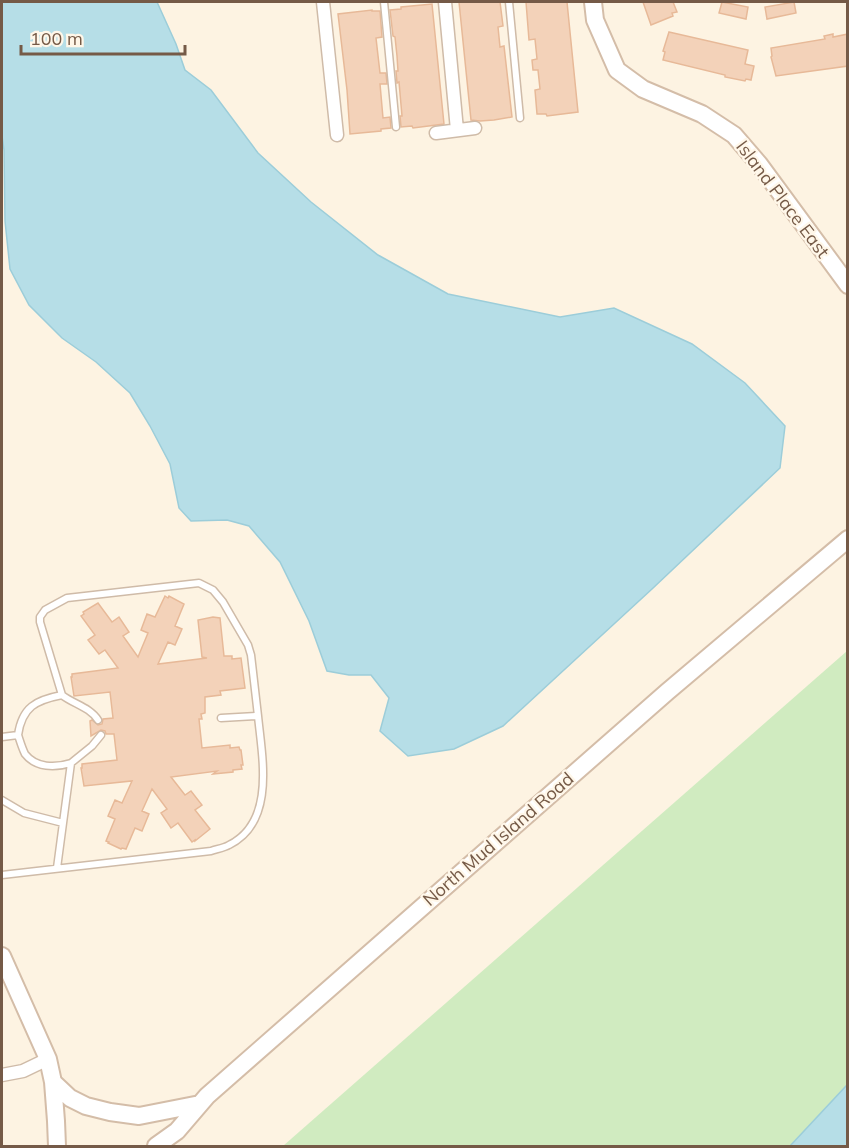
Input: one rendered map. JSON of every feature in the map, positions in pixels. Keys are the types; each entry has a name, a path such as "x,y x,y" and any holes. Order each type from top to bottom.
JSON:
{"street":[{"path":"323,2 337,135"},
{"path":"445,2 458,130"},
{"name":"Island Place East","path":"593,2 595,20 617,70 643,89 702,114 734,135 759,164 848,285"},
{"path":"436,133 475,128"},
{"name":"North Mud Island Road","path":"156,1146 177,1131 207,1096 667,692 848,539"},
{"path":"2,956 48,1059 53,1082 57,1146"},
{"path":"2,1075 23,1071 48,1059"},
{"path":"53,1082 70,1098 86,1106 110,1112 139,1116 200,1104"}],"lane":[{"path":"384,2 396,127"},
{"path":"509,2 520,118"},
{"path":"2,875 211,851 230,845 251,826 258,813 264,779 251,656 248,645 223,602 213,590 199,583 67,598 45,610 40,616 40,622 62,695 96,715 98,720"},
{"path":"62,695 41,700 22,717 18,735 27,756 36,762 52,767 61,766 70,763 92,746 101,735"},
{"path":"221,718 258,716"},
{"path":"2,737 18,735"},
{"path":"57,868 70,763"},
{"path":"2,800 24,813 63,823"}],"green space":[{"path":"847,651 847,1085 790,1146 283,1146"}],"water":[{"path":"2,2 157,2 185,70 211,90 258,153 311,202 378,255 448,294 560,317 614,308 692,344 745,383 785,426 780,468 503,726 454,749 408,756 380,731 389,698 371,675 349,675 327,671 309,621 280,562 249,526 227,520 191,521 179,508 170,464 130,393 96,362 62,338 29,305 10,269 5,221 2,136"},
{"path":"847,1085 847,1146 790,1146"}],"building":[{"path":"459,2 500,2 503,26 498,27 500,47 504,46 512,117 471,120"},
{"path":"526,2 567,2 578,112 547,116 537,114 535,90 540,89 538,70 533,70 532,60 537,59 535,39 529,40"},
{"path":"643,2 673,2 677,12 651,25"},
{"path":"722,2 748,7 746,19 719,13"},
{"path":"794,2 796,13 767,19 765,7"},
{"path":"432,4 444,124 413,128 412,126 401,127 399,82 397,83 396,71 398,71 397,56 390,10"},
{"path":"380,11 382,37 376,38 380,73 386,73 387,84 380,84 383,118 390,117 391,128 350,134 338,14"},
{"path":"669,32 748,50 745,64 754,66 751,80 725,77 725,75 663,60 665,52 663,51"},
{"path":"833,34 833,37 848,34 848,66 776,76 771,48 825,39 824,36"},
{"path":"165,596 184,604 175,626 182,629 175,645 168,642 158,664 207,658 202,657 198,620 213,617 220,618 224,656 232,656 232,659 241,658 245,688 220,691 221,695 205,697 205,713 201,714 202,719 199,719 202,748 230,745 230,748 239,747 243,765 241,765 242,769 233,770 233,772 213,774 217,771 171,777 185,795 191,791 202,805 195,810 210,829 195,841 192,842 178,823 171,828 161,813 167,809 152,789 142,811 149,814 142,831 135,828 126,849 121,849 106,841 115,819 108,816 115,800 122,803 132,781 84,786 81,768 82,764 117,760 114,734 106,734 101,730 91,736 90,721 98,725 102,724 103,719 113,718 110,692 74,696 71,677 72,674 118,668 105,650 99,654 88,640 95,635 81,616 83,612 98,603 112,622 119,617 129,632 123,636 138,657 148,633 141,630 147,614 155,617"}]}
